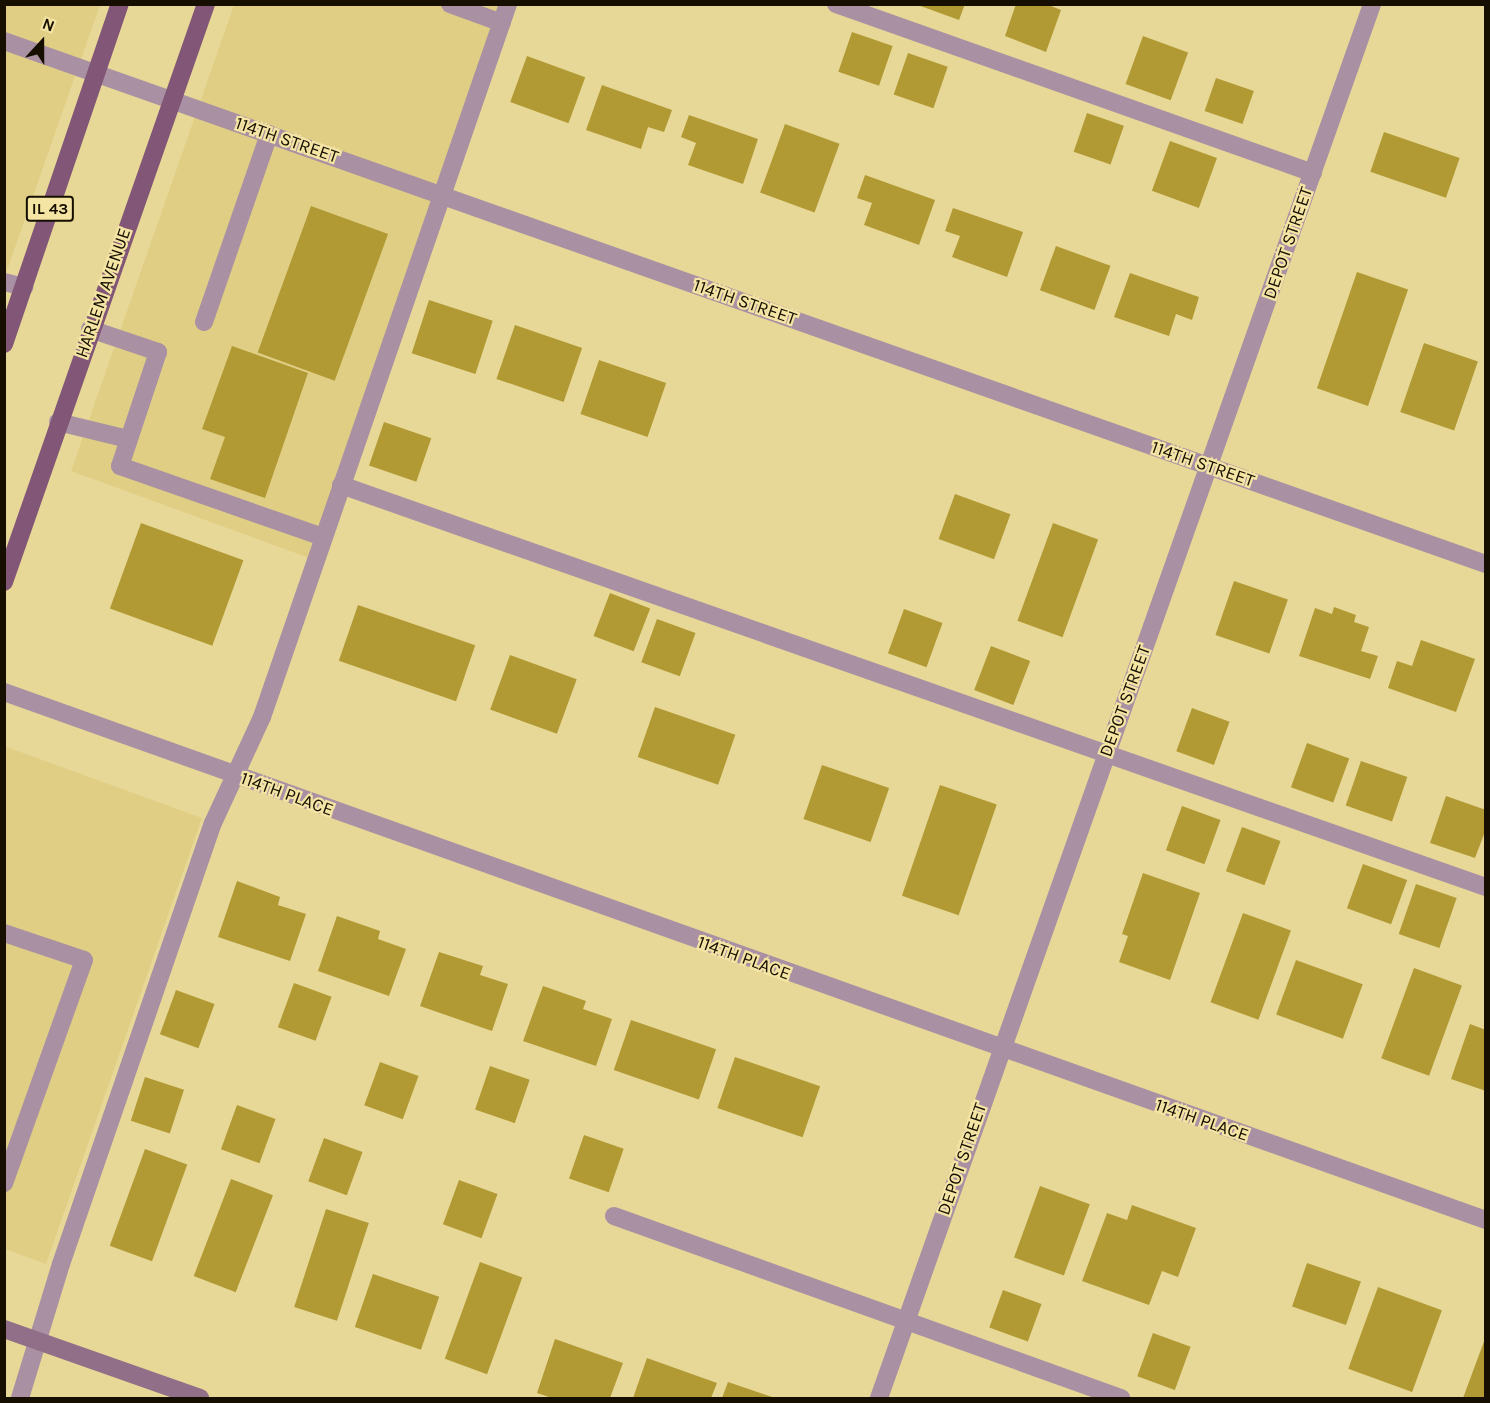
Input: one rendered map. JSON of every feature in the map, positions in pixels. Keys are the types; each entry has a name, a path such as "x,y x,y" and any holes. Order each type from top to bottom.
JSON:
{"main road":[{"name":"IL 43","path":"4,344 120,4"},
{"name":"HARLEM AVENUE","path":"4,582 90,329 206,4"}],"street":[{"path":"450,4 502,23"},
{"path":"20,1398 40,1341 61,1264 213,823 262,717 322,537 508,4"},
{"path":"836,4 1313,173"},
{"name":"DEPOT STREET","path":"879,1398 1372,4"},
{"name":"114TH STREET","path":"4,41 1485,564"},
{"path":"204,322 269,134"},
{"path":"4,282 24,287"},
{"path":"90,329 158,352 120,465 322,537"},
{"path":"58,422 128,439"},
{"path":"341,485 1485,887"},
{"name":"114TH PLACE","path":"4,692 233,776 1485,1220"},
{"path":"4,933 84,960 4,1183"},
{"path":"614,1216 906,1323 1122,1398"},
{"path":"4,1329 200,1398"}],"shaded area":[{"path":"5,5 100,5 5,276"},
{"path":"234,5 508,5 315,560 71,471"},
{"path":"4,746 202,818 46,1264 5,1249"}],"building":[{"path":"915,4 965,4 959,20"},
{"path":"1016,4 1046,4 1061,10 1046,52 1005,36"},
{"path":"852,32 893,46 879,86 838,72"},
{"path":"1143,36 1188,52 1171,100 1126,84"},
{"path":"908,53 948,67 933,108 894,95"},
{"path":"527,56 585,77 569,123 510,102"},
{"path":"1216,78 1254,91 1242,124 1205,111"},
{"path":"602,85 672,110 664,132 648,127 641,149 586,130"},
{"path":"1087,113 1124,126 1111,164 1074,152"},
{"path":"689,115 758,139 743,184 688,165 696,143 681,137"},
{"path":"785,124 840,144 815,212 760,193"},
{"path":"1384,132 1460,158 1446,198 1370,172"},
{"path":"1170,141 1217,158 1199,208 1152,191"},
{"path":"865,175 935,200 919,245 864,225 872,203 857,198"},
{"path":"311,206 388,234 335,381 258,353"},
{"path":"953,208 1023,232 1007,277 952,257 960,236 945,231"},
{"path":"1056,246 1111,266 1094,310 1040,290"},
{"path":"1357,272 1408,290 1368,406 1317,388"},
{"path":"1130,273 1199,297 1192,320 1176,314 1169,336 1114,317"},
{"path":"429,300 493,321 475,374 412,353"},
{"path":"515,325 582,348 564,402 496,379"},
{"path":"1424,343 1478,362 1454,431 1400,412"},
{"path":"232,346 308,373 265,498 210,479 225,437 202,429"},
{"path":"599,360 666,383 648,437 580,414"},
{"path":"384,422 431,438 416,482 369,465"},
{"path":"955,494 1010,514 994,559 939,539"},
{"path":"141,523 243,560 212,646 110,609"},
{"path":"1053,523 1098,539 1063,637 1017,621"},
{"path":"1234,581 1288,600 1269,653 1215,635"},
{"path":"610,593 650,608 634,651 594,636"},
{"path":"358,605 475,645 456,701 339,661"},
{"path":"1334,607 1356,615 1354,622 1369,627 1361,651 1378,656 1370,679 1299,656 1315,608 1332,614"},
{"path":"904,609 943,623 926,667 888,653"},
{"path":"657,619 696,633 680,676 641,662"},
{"path":"1421,640 1475,659 1456,712 1388,688 1397,661 1412,666"},
{"path":"991,646 1030,661 1013,705 974,690"},
{"path":"510,655 577,679 557,734 490,710"},
{"path":"655,707 735,735 718,785 638,757"},
{"path":"1192,708 1230,722 1214,765 1176,751"},
{"path":"1307,743 1349,758 1333,803 1291,787"},
{"path":"1361,761 1407,777 1392,821 1346,805"},
{"path":"822,765 889,788 871,842 803,819"},
{"path":"940,785 997,805 959,915 902,896"},
{"path":"1446,796 1486,810 1486,829 1475,858 1430,843"},
{"path":"1182,806 1221,820 1204,864 1166,850"},
{"path":"1242,827 1281,841 1264,885 1226,871"},
{"path":"1363,864 1407,880 1391,924 1347,908"},
{"path":"1143,873 1200,893 1170,980 1119,962 1128,936 1122,934"},
{"path":"237,881 280,897 278,905 306,914 290,961 218,937"},
{"path":"1416,884 1457,898 1439,948 1399,934"},
{"path":"1243,913 1291,930 1258,1020 1211,1002"},
{"path":"337,916 380,931 378,939 406,949 389,996 318,971"},
{"path":"439,952 483,966 480,975 508,984 492,1031 420,1006"},
{"path":"1296,960 1363,984 1343,1039 1276,1015"},
{"path":"1414,968 1462,985 1429,1076 1381,1058"},
{"path":"294,983 332,997 316,1041 278,1027"},
{"path":"543,986 586,1001 583,1009 612,1019 596,1066 523,1041"},
{"path":"176,990 215,1004 198,1048 160,1034"},
{"path":"631,1020 716,1049 699,1099 614,1070"},
{"path":"1470,1024 1486,1030 1486,1091 1451,1079"},
{"path":"735,1057 820,1086 803,1137 717,1108"},
{"path":"380,1062 419,1076 403,1119 364,1105"},
{"path":"490,1066 530,1080 515,1123 475,1109"},
{"path":"145,1077 184,1090 170,1133 131,1121"},
{"path":"237,1105 276,1119 259,1163 221,1149"},
{"path":"584,1135 624,1149 609,1192 569,1178"},
{"path":"324,1138 363,1152 347,1195 308,1181"},
{"path":"145,1149 187,1164 152,1261 110,1246"},
{"path":"231,1179 273,1195 236,1292 194,1276"},
{"path":"459,1180 498,1194 481,1238 443,1224"},
{"path":"1040,1186 1090,1204 1064,1276 1014,1257"},
{"path":"1132,1205 1196,1228 1178,1277 1162,1271 1149,1305 1082,1281 1107,1213 1127,1220"},
{"path":"326,1209 369,1223 337,1321 294,1307"},
{"path":"480,1262 522,1277 487,1374 445,1359"},
{"path":"1307,1263 1361,1282 1346,1325 1292,1306"},
{"path":"373,1274 439,1297 421,1350 355,1327"},
{"path":"1378,1287 1442,1310 1412,1392 1348,1369"},
{"path":"1003,1290 1042,1304 1028,1342 989,1328"},
{"path":"1153,1333 1191,1347 1175,1390 1137,1376"},
{"path":"1486,1336 1486,1398 1463,1398"},
{"path":"555,1339 623,1363 610,1398 552,1398 537,1393"},
{"path":"647,1358 717,1383 711,1398 633,1398"},
{"path":"728,1382 775,1398 722,1398"}]}
